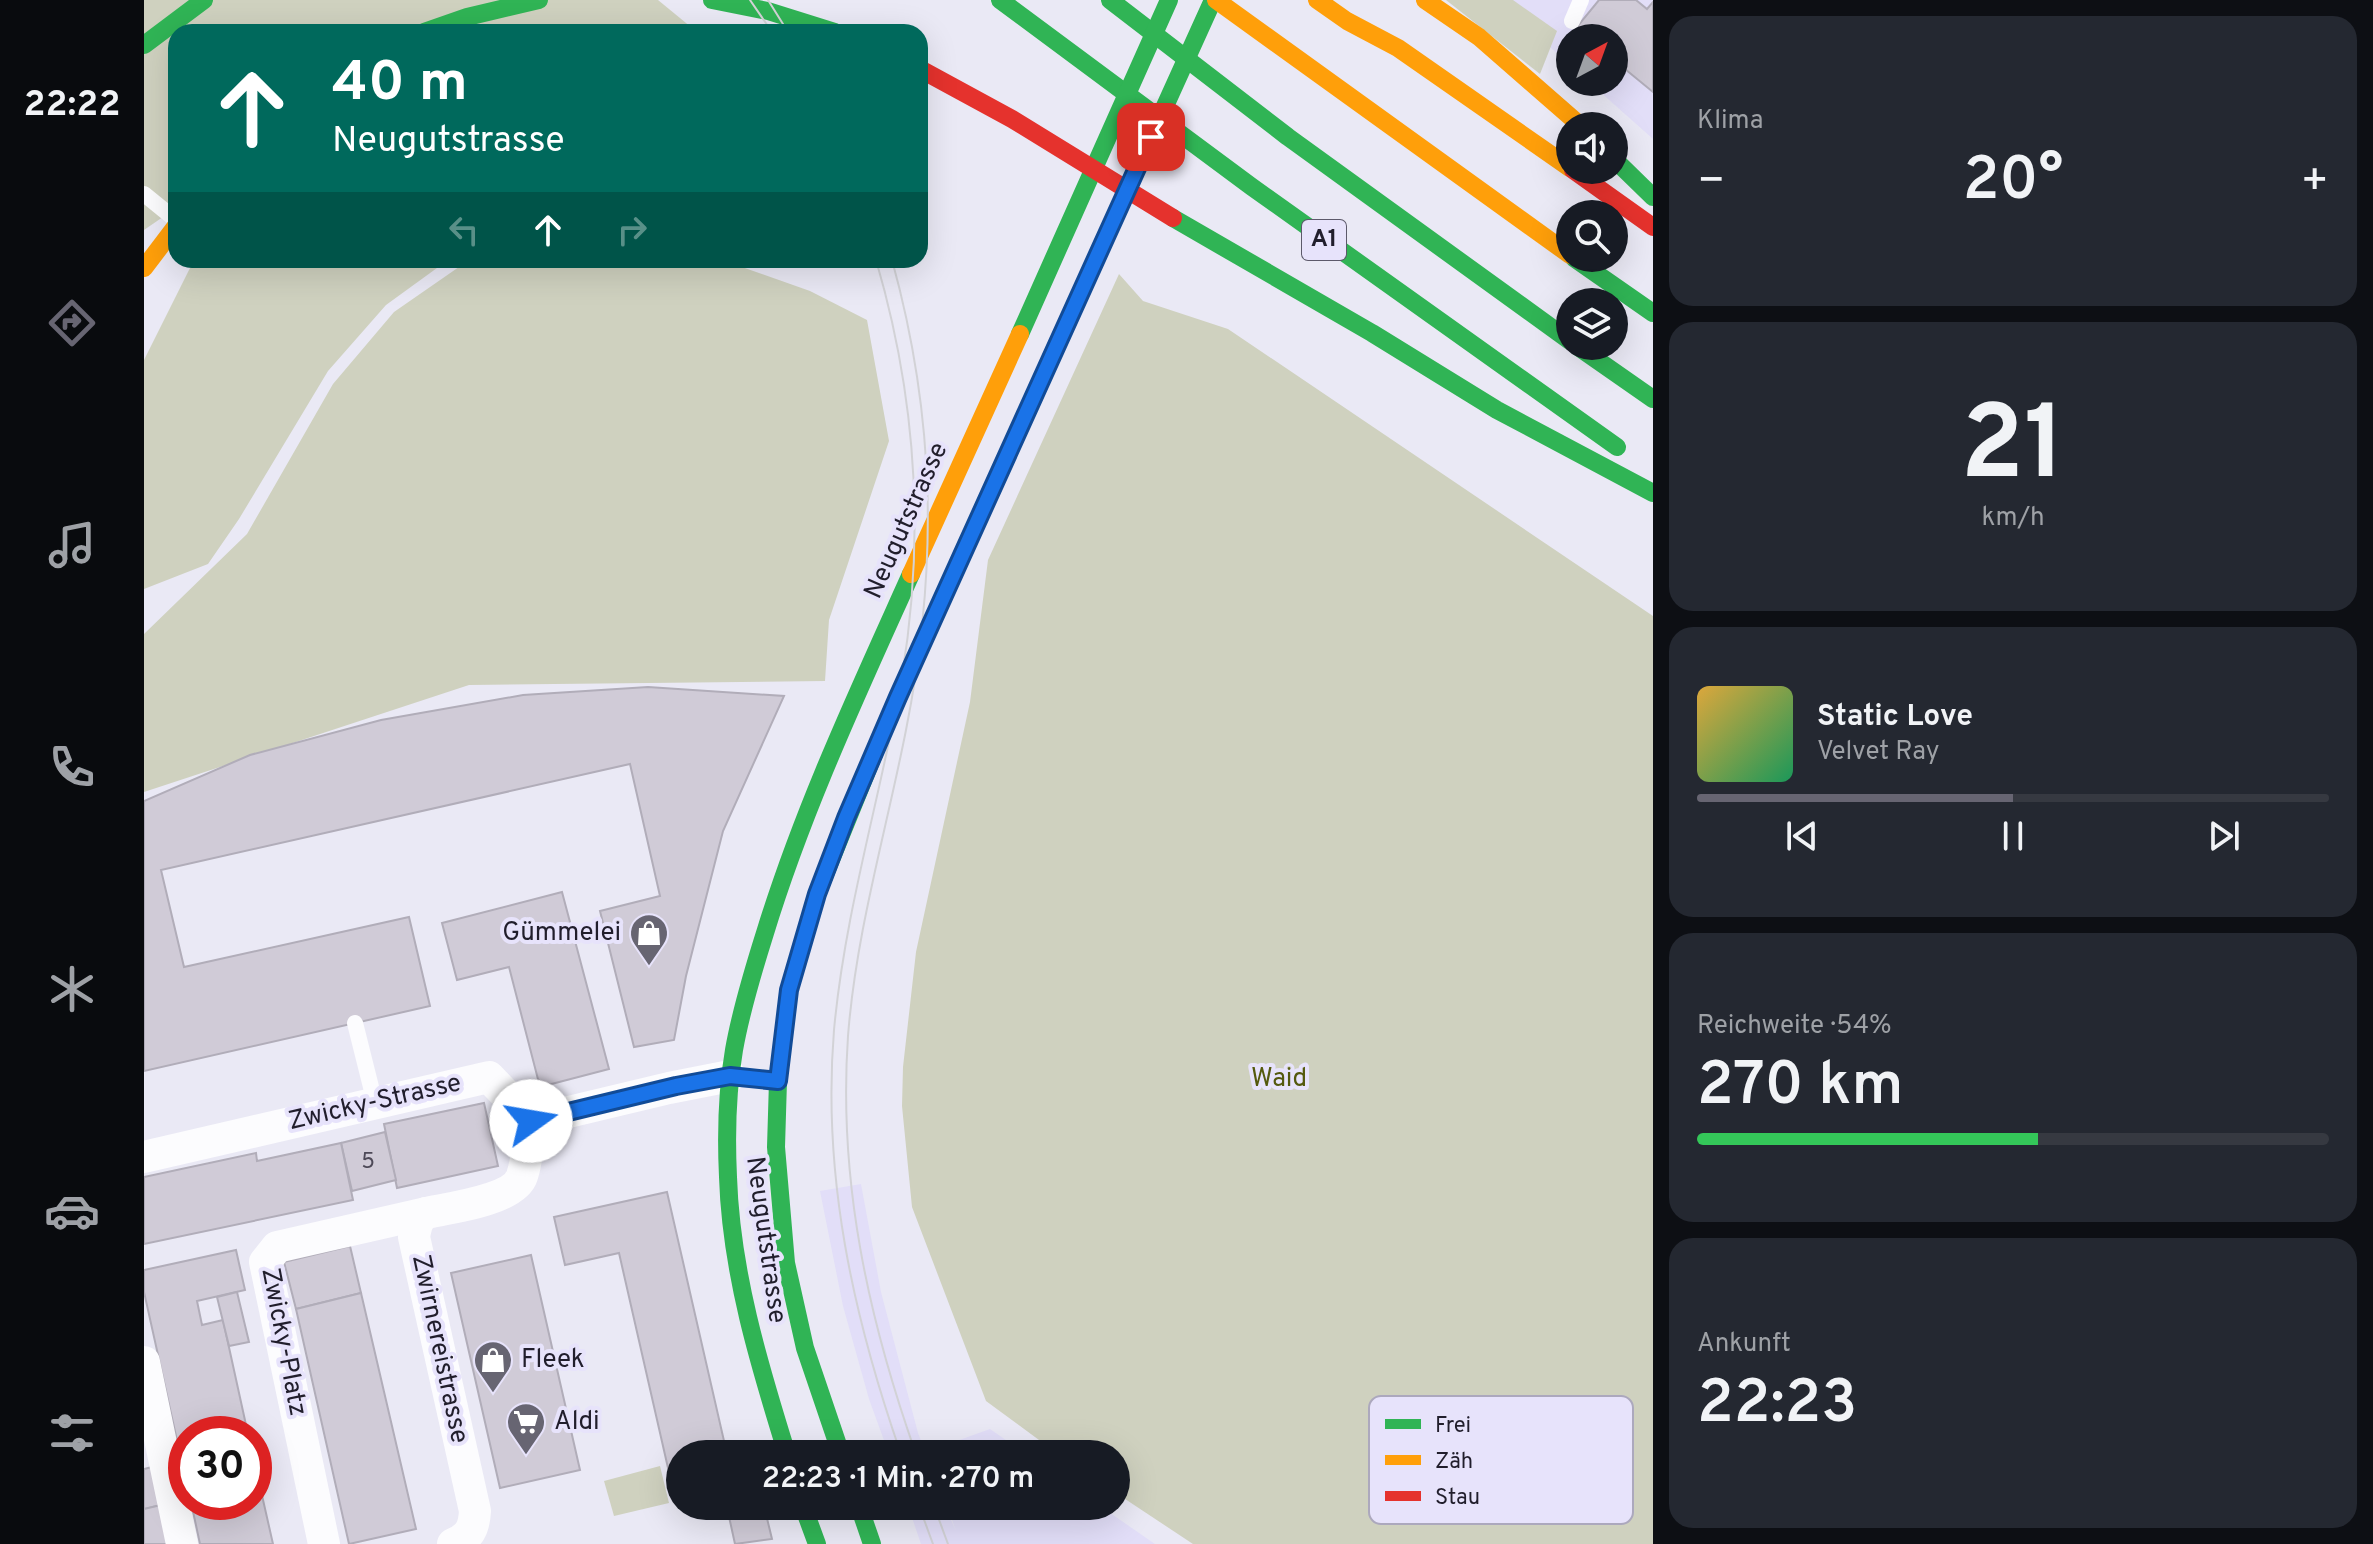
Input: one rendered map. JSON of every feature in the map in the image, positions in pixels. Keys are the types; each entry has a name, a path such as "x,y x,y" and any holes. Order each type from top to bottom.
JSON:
{"main road":[{"path":"170,24 204,0"},
{"path":"447,24 539,0"},
{"path":"712,0 768,11 809,24"},
{"name":"A1","path":"1000,0 1346,256 1635,460"},
{"name":"A1","path":"1110,0 1323,163 1556,331"},
{"name":"Neugutstrasse","path":"782,1440 759,1367 737,1272 730,1213 726,1149 730,1076 744,1004 766,928 811,803 1169,0"},
{"path":"1214,0 1556,246"},
{"name":"Neugutstrasse","path":"836,1440 805,1348 786,1263 776,1147 778,1081 789,990 827,869 898,697 1214,0"},
{"path":"1317,0 1347,21 1398,48 1556,158"},
{"path":"1349,0 1398,48"},
{"path":"1425,0 1479,37 1566,112"},
{"path":"144,45 168,26"},
{"path":"928,73 1023,125 1216,245 1325,305 1497,410 1653,493"},
{"path":"1628,173 1653,197"},
{"path":"1593,184 1653,227"},
{"path":"144,268 168,236"},
{"path":"1594,272 1653,313"},
{"path":"1597,360 1653,399"},
{"path":"730,1076 778,1081"},
{"path":"808,1520 817,1544"},
{"path":"864,1520 872,1544"}],"street":[{"path":"426,1213 511,1190 522,1179 531,1121 730,1076"},
{"name":"Zwicky-Strasse","path":"144,1157 489,1077 531,1121"},
{"name":"Zwicky-Platz","path":"324,1544 265,1262 277,1247 426,1213"},
{"name":"Zwirnereistrasse","path":"426,1213 416,1223 414,1237 475,1511 475,1524 471,1532 453,1544"},
{"path":"144,1362 182,1544"}],"lane":[{"path":"1572,21 1581,0"},
{"path":"144,194 168,214"},
{"path":"355,1023 375,1103"}],"shaded area":[{"path":"1490,0 1653,0 1653,139 1628,117 1628,112 1623,112 1605,96 1628,96 1628,24 1556,24 1556,52"},
{"path":"861,1184 881,1292 921,1440 884,1440 843,1306 820,1191"},
{"path":"990,1429 1006,1440 959,1440"},
{"path":"913,1520 951,1520 956,1531 952,1520 1120,1520 1155,1544 921,1544"}],"green space":[{"path":"144,0 658,0 687,24 168,24 168,214 144,230"},
{"path":"1446,0 1513,0 1556,30 1540,74"},
{"path":"190,268 437,268 386,305 328,371 239,519 208,564 144,589 144,360"},
{"path":"457,268 745,268 810,291 867,320 889,441 829,620 825,681 469,685 144,792 144,634 247,534 333,384 394,312"},
{"name":"Waid","path":"1119,274 1143,301 1228,329 1653,616 1653,1544 1193,1544 1130,1502 1130,1440 1039,1440 986,1401 912,1207 902,1106 903,1067 916,952 970,702 988,560"},
{"path":"660,1466 666,1504 614,1516 604,1481"}],"building":[{"path":"1599,0 1636,0 1647,9 1653,2 1653,92 1628,71 1628,24 1579,24"},
{"path":"648,687 784,696 723,831 686,976 674,1040 634,1047 600,911 660,896 630,764 161,870 184,967 409,917 430,1006 144,1071 144,801 250,755 381,720 523,695"},
{"path":"562,892 609,1069 540,1087 509,967 457,980 442,923"},
{"path":"484,1103 498,1166 397,1188 384,1124"},
{"path":"385,1132 396,1180 352,1191 341,1143"},
{"path":"341,1143 353,1200 144,1244 144,1177 256,1153 257,1161"},
{"path":"667,1192 724,1440 666,1440 666,1459 619,1253 565,1265 554,1217"},
{"path":"350,1246 361,1293 296,1309 284,1262"},
{"path":"236,1250 245,1290 197,1301 202,1325 223,1320 244,1416 172,1416 144,1292 144,1270"},
{"path":"531,1255 580,1470 500,1488 451,1273"},
{"path":"237,1292 249,1342 229,1346 217,1297"},
{"path":"361,1293 416,1529 349,1544 296,1309"},
{"path":"152,1467 161,1505 144,1509 144,1469"},
{"path":"161,1505 170,1544 144,1544 144,1509"},
{"path":"195,1520 268,1520 273,1544 200,1544"},
{"path":"730,1520 767,1520 772,1539 735,1544"}],"tram line":[{"path":"750,0 766,24"},
{"path":"768,0 783,24"},
{"path":"878,268 890,311 908,415 913,467 913,571 902,676 846,941 834,1030 831,1084 837,1192 845,1245 869,1350 896,1440"},
{"path":"894,268 907,319 924,436 928,494 924,611 906,730 858,959 848,1036 846,1090 852,1196 860,1248 884,1352 911,1440"},
{"path":"924,1520 933,1544"},
{"path":"939,1520 948,1544"}],"traffic: fast":[{"path":"172,24 204,0"},
{"path":"447,24 539,0"},
{"path":"712,0 768,11 809,24"},
{"path":"1000,0 1252,187 1617,447"},
{"path":"1110,0 1288,137 1556,331"},
{"path":"1020,334 1169,0"},
{"path":"1090,272 1213,0"},
{"path":"144,45 168,27"},
{"path":"1628,173 1653,197"},
{"path":"1173,218 1372,333 1497,410 1653,493"},
{"path":"1594,272 1653,313"},
{"path":"1597,360 1653,399"},
{"path":"783,1440 757,1352 741,1283 730,1212 727,1145 732,1066 752,976 796,841 832,751 911,574"},
{"path":"836,1440 805,1348 786,1263 776,1147 778,1081 789,990 817,894 887,722"},
{"path":"808,1520 817,1544"},
{"path":"864,1520 872,1544"}],"traffic: slow":[{"path":"1216,0 1556,245"},
{"path":"1317,0 1347,21 1398,48 1556,158"},
{"path":"1425,0 1479,37 1565,112"},
{"path":"144,268 168,236"},
{"path":"887,722 1090,272"},
{"path":"911,574 1020,334"}],"traffic: jam":[{"path":"928,73 1012,119 1173,218"},
{"path":"1593,184 1653,227"}],"place":[{"name":"Gümmelei","path":"649,967"},
{"name":"Fleek","path":"493,1394"},
{"name":"Aldi","path":"526,1456"}],"route":[{"path":"531,1121 730,1076 778,1081 789,990 817,894 846,818 1151,137"}]}
